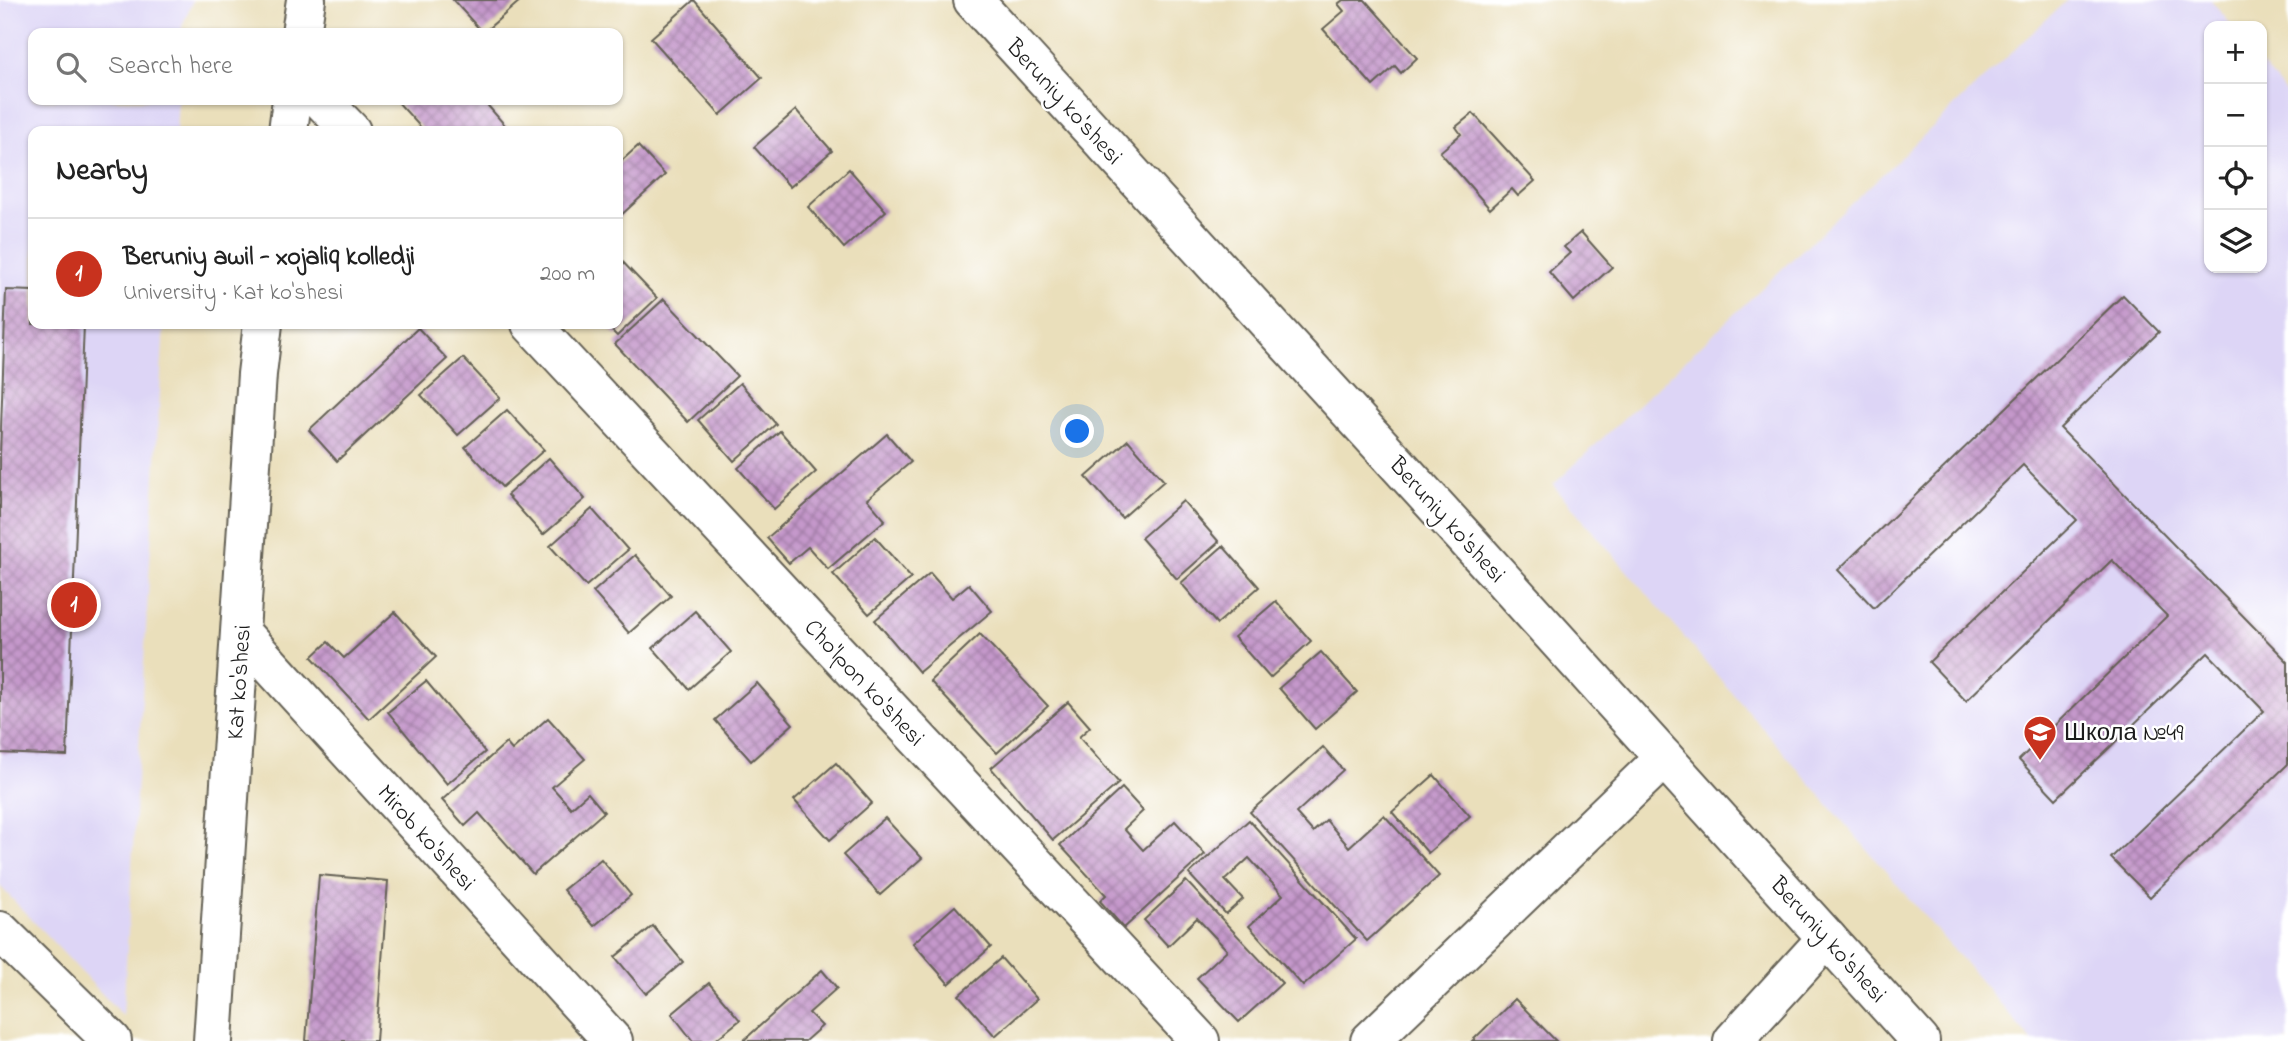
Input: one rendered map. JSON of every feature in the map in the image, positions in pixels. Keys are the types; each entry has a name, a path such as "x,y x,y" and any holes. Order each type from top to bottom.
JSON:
{"street":[{"path":"302,28 306,0"},
{"name":"Beruniy ko'shesi","path":"972,0 1920,1041"},
{"path":"289,126 291,105"},
{"path":"326,105 346,126"},
{"name":"Kat ko'shesi","path":"213,1041 257,374 263,329"},
{"name":"Cho'lpon ko'shesi","path":"535,329 1200,1041"},
{"name":"Mirob ko'shesi","path":"241,633 613,1041"},
{"path":"1370,1041 1664,758"},
{"path":"0,931 112,1041"},
{"path":"1733,1041 1827,938"}],"shaded area":[{"path":"0,0 193,0 182,28 28,28 28,105 178,105 176,126 28,126 28,329 164,329 123,1016 0,886"},
{"name":"Школа №49","path":"2067,0 2211,0 2228,21 2204,21 2204,273 2267,273 2267,70 2288,96 2288,1039 2032,1041 1553,485"}],"building":[{"path":"453,0 521,0 489,28 478,28"},
{"path":"694,0 762,78 720,115 651,38"},
{"path":"1343,0 1365,0 1417,58 1401,73 1395,66 1373,86 1323,29 1344,11 1338,4"},
{"path":"401,105 487,105 506,126 419,126"},
{"path":"796,110 832,151 790,187 754,147"},
{"path":"1473,113 1535,181 1518,196 1512,189 1490,209 1440,152 1461,134 1456,127"},
{"path":"638,146 665,175 623,213 623,160"},
{"path":"849,169 886,211 844,248 808,207"},
{"path":"1581,232 1612,267 1574,301 1549,272 1570,253 1564,247"},
{"path":"623,262 657,298 617,336 610,329 623,329"},
{"path":"6,290 28,291 28,329 84,329 67,756 0,753 0,454"},
{"path":"2123,295 2159,332 2060,428 2288,662 2288,764 2150,897 2111,858 2264,711 2208,653 2056,799 2019,760 2167,616 2112,560 1966,701 1929,662 2077,520 2023,465 1874,608 1838,570"},
{"path":"664,299 737,376 688,422 615,344"},
{"path":"417,329 447,359 337,461 309,430"},
{"path":"463,358 500,398 458,435 421,395"},
{"path":"740,383 776,424 734,461 698,420"},
{"path":"507,410 544,450 502,487 465,447"},
{"path":"780,431 816,472 774,509 738,468"},
{"path":"887,434 911,462 867,499 885,520 828,569 808,547 789,563 767,538"},
{"path":"1128,440 1164,481 1122,518 1086,477"},
{"path":"549,458 585,499 543,535 507,495"},
{"path":"1183,501 1219,542 1177,579 1141,538"},
{"path":"592,509 628,550 586,586 550,546"},
{"path":"875,537 911,578 869,614 833,574"},
{"path":"1223,546 1259,587 1217,624 1181,583"},
{"path":"635,555 671,596 629,633 593,592"},
{"path":"930,573 952,598 969,584 992,611 919,672 875,620"},
{"path":"1276,601 1311,641 1270,678 1234,637"},
{"path":"695,611 731,652 689,689 653,648"},
{"path":"395,612 436,657 369,719 312,657 328,642 344,658"},
{"path":"980,634 1048,706 997,753 930,681"},
{"path":"1321,652 1357,692 1315,729 1279,688"},
{"path":"426,681 485,752 447,784 388,712"},
{"path":"757,683 793,724 751,761 715,720"},
{"path":"1068,702 1090,727 1079,737 1119,783 1053,840 991,768"},
{"path":"548,718 585,759 552,787 571,808 588,793 604,812 533,874 479,813 465,826 442,800 506,743 512,750"},
{"path":"1323,747 1343,770 1296,813 1313,832 1326,820 1349,847 1384,815 1439,876 1367,941 1250,812"},
{"path":"836,763 872,803 830,840 794,800"},
{"path":"1434,775 1470,816 1428,853 1392,812"},
{"path":"1122,788 1143,811 1124,829 1143,850 1175,821 1205,854 1124,928 1100,901 1106,895 1060,845"},
{"path":"885,818 922,858 880,895 843,855"},
{"path":"1249,820 1356,939 1303,986 1249,926 1283,895 1249,858 1225,880 1243,899 1226,914 1189,874"},
{"path":"601,859 631,895 594,926 563,890"},
{"path":"319,875 388,881 376,1041 306,1041"},
{"path":"1186,881 1282,983 1239,1022 1197,978 1227,950 1197,918 1168,946 1144,920"},
{"path":"955,906 991,947 949,984 913,943"},
{"path":"653,926 683,962 646,994 615,957"},
{"path":"1001,958 1037,999 995,1036 959,995"},
{"path":"822,970 837,988 809,1013 822,1026 805,1041 743,1041"},
{"path":"709,983 740,1020 714,1041 693,1041 672,1014"},
{"path":"1515,999 1556,1041 1472,1041"}],"place":[{"name":"Beruniy awil - xojaliq kolledji","path":"74,605"},
{"name":"Школа №49","path":"2040,762"}]}
